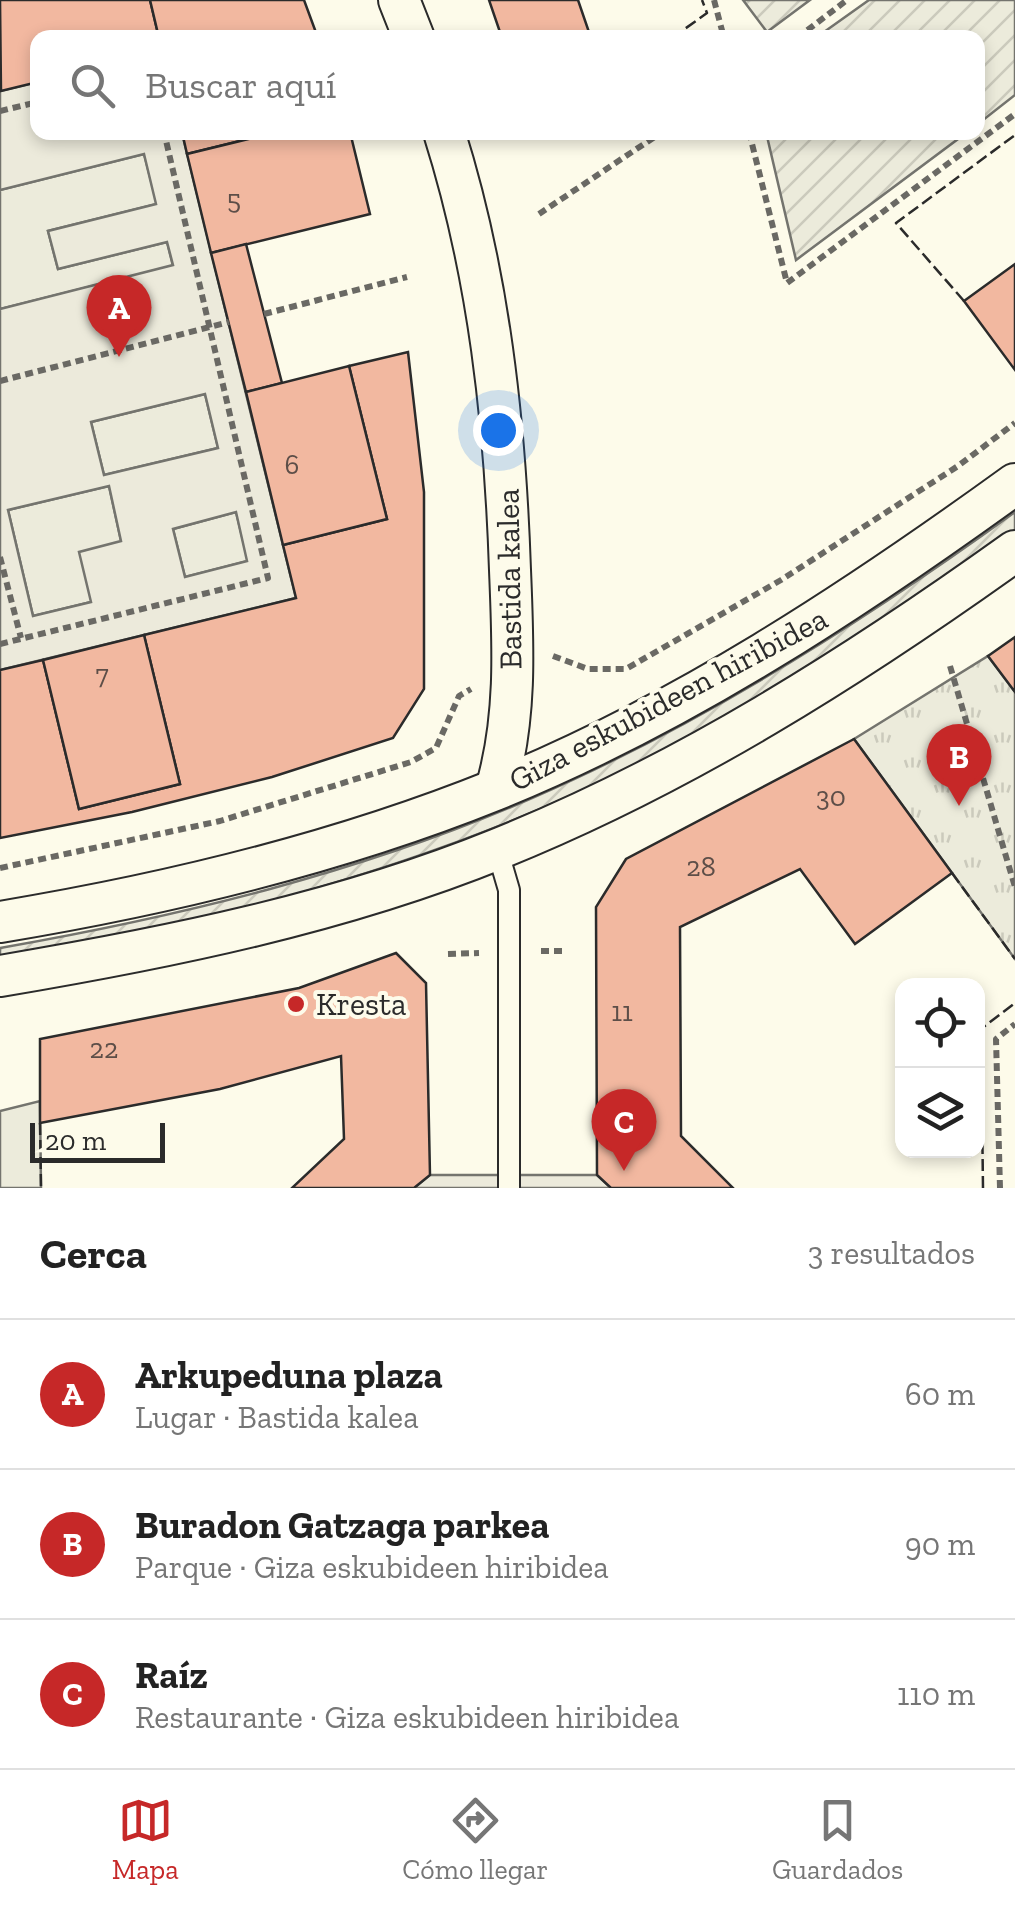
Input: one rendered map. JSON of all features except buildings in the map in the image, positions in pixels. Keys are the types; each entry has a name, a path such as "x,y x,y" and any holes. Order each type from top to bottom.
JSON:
{"street":[{"path":"399,0 411,30"},
{"name":"Bastida kalea","path":"446,140 485,300 506,444 514,647 509,746 496,789"},
{"name":"Giza eskubideen hiribidea","path":"0,922 92,906 292,859 496,789 634,724 825,617 1015,484"},
{"name":"Giza eskubideen hiribidea","path":"0,976 136,953 277,918 497,850 644,783 737,732 856,661 1015,551"}],"lane":[{"path":"497,850 510,890 509,1188"}],"path":[{"path":"714,0 722,30"},
{"path":"808,30 847,0"},
{"path":"0,111 30,104"},
{"path":"985,136 1015,114"},
{"path":"0,644 268,578 166,140"},
{"path":"540,214 650,140"},
{"path":"751,140 788,284 980,140"},
{"path":"264,314 407,277"},
{"path":"0,381 229,322"},
{"path":"0,557 21,638"},
{"path":"950,666 1015,886"},
{"path":"1000,1188 996,1040 1015,1024"}],"green space":[{"path":"743,0 810,0 770,30 766,30"},
{"path":"869,0 1015,0 1015,95 985,119 985,30 827,30"},
{"path":"768,140 957,140 796,260"},
{"path":"144,154 157,204 48,231 58,269 167,242 173,266 0,309 0,190"},
{"path":"205,394 218,448 104,475 91,422"},
{"path":"109,486 121,541 91,602 33,616 8,510"},
{"path":"236,512 248,561 185,577 173,529"},
{"path":"1015,512 1015,530 842,645 663,750 538,810 407,860 273,901 0,965 0,948 271,889 403,848 532,798 657,738 781,668 902,591"},
{"path":"988,656 1015,692 1015,959 854,739"},
{"path":"40,1101 41,1188 0,1188 0,1111"}],"shaded area":[{"path":"30,84 30,140 184,140 296,598 0,670 0,309 173,265 167,242 58,269 48,231 156,204 144,154 0,190 0,91","holes":["205,394 218,448 104,475 91,422","109,486 121,541 79,552 91,602 33,616 8,510","236,512 247,561 185,577 173,529"]},
{"path":"430,1175 597,1175 611,1188 414,1188"}],"fence":[{"path":"683,30 707,13 702,0"},
{"path":"964,301 896,223 1015,135"},
{"path":"952,873 1015,959"},
{"path":"983,1188 981,1029 1015,1003"},
{"path":"40,1123 41,1188"}],"place":[{"name":"Arkupeduna plaza","path":"119,357"},
{"name":"Buradon Gatzaga parkea","path":"959,806"},
{"name":"Kresta","path":"296,1004"},
{"name":"Raíz","path":"624,1171"}]}
